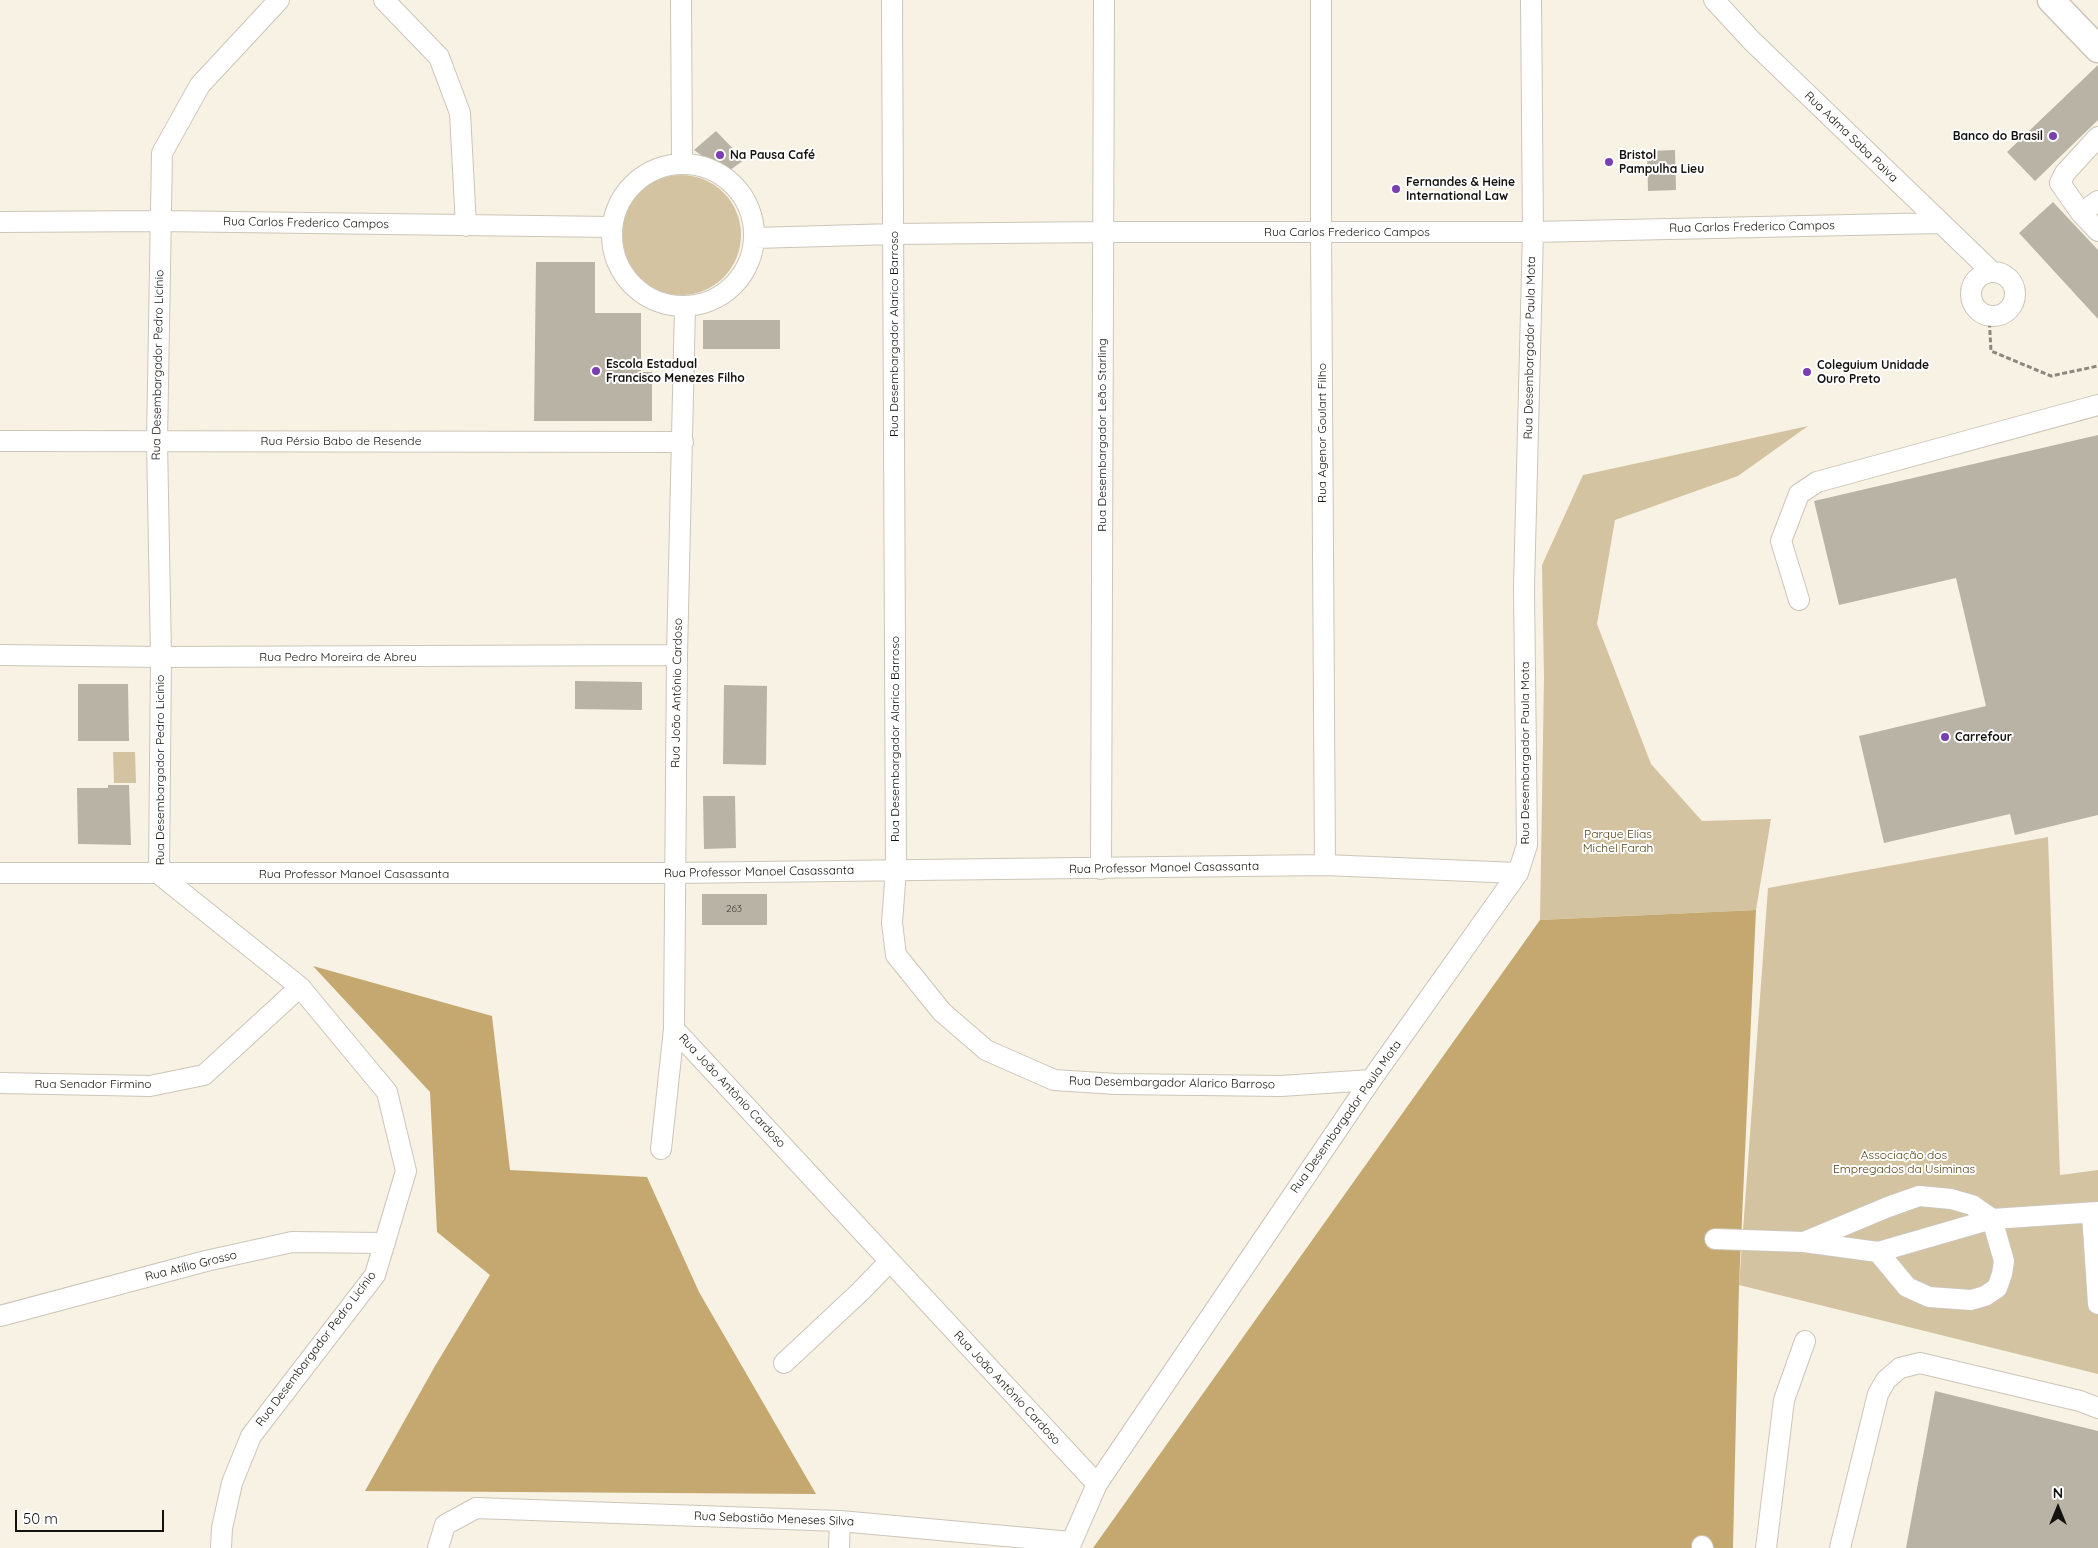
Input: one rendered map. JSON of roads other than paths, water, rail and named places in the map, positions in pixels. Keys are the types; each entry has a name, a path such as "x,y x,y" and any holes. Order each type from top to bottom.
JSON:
{"main road":[{"path":"2050,0 2098,49"}],"street":[{"name":"Rua Desembargador Pedro Licínio","path":"221,1548 222,1528 232,1483 252,1436 375,1275 406,1171 398,1130 386,1092 300,987 159,874 161,657 156,441 162,153 200,85 279,0"},
{"path":"384,0 439,57 460,113 466,226"},
{"path":"681,0 682,163"},
{"name":"Rua Desembargador Alarico Barroso","path":"892,0 896,869 892,923 896,955 942,1012 986,1050 1054,1080 1116,1084 1281,1086 1370,1080"},
{"name":"Rua Desembargador Leão Starling","path":"1101,869 1104,0"},
{"name":"Rua Agenor Goulart Filho","path":"1321,0 1325,865"},
{"name":"Rua Desembargador Paula Mota","path":"1070,1545 1097,1484 1370,1080 1518,873 1527,845 1524,587 1533,232 1531,0"},
{"name":"Rua Adma Saba Paiva","path":"1714,0 1752,40 1991,272 1999,272 2011,280 2015,294 2010,308 2004,313 1989,315 1982,313 1973,303 1971,289 1978,277 1991,272"},
{"path":"2098,137 2065,173 2060,183 2081,213 2098,231"},
{"path":"682,163 705,166 726,177 743,194 753,215 755,238 751,259 741,278 725,293 706,303 685,306 661,303 639,292 623,274 613,251 612,227 617,207 628,190 643,175 661,166 682,163"},
{"path":"2081,213 2098,201"},
{"name":"Rua Carlos Frederico Campos","path":"0,222 160,221 612,227"},
{"name":"Rua Carlos Frederico Campos","path":"755,238 894,234 1103,232 1533,232 1940,223"},
{"name":"Rua João Antônio Cardoso","path":"685,306 677,656 674,1029 1097,1484"},
{"path":"1799,600 1781,541 1799,494 1805,490 1818,482 2098,405"},
{"name":"Rua Pérsio Babo de Resende","path":"0,441 683,442"},
{"name":"Rua Pedro Moreira de Abreu","path":"0,655 161,657 677,656"},
{"name":"Rua Professor Manoel Casassanta","path":"0,873 674,873 1325,865 1518,873"},
{"name":"Rua Senador Firmino","path":"0,1083 150,1086 204,1075 300,987"},
{"path":"661,1149 674,1029"},
{"path":"1804,1242 1919,1196 1951,1199 1972,1205 1992,1219 2004,1260 1997,1288 1985,1296 1971,1300 1929,1297 1908,1286 1878,1252"},
{"path":"1715,1239 1804,1242 1878,1252 1992,1219 2095,1213 2098,1304"},
{"name":"Rua Atílio Grosso","path":"0,1316 206,1261 292,1242 385,1243"},
{"path":"784,1362 861,1292 890,1260"},
{"path":"1766,1548 1784,1400 1805,1341"},
{"path":"1840,1548 1878,1394 1886,1380 1900,1368 1920,1363 2080,1401 2098,1408"},
{"name":"Rua Sebastião Meneses Silva","path":"438,1548 445,1525 476,1508 840,1521 1070,1545"},
{"path":"839,1548 840,1521"}],"place":[{"name":"Banco do Brasil","path":"2053,136"},
{"name":"Na Pausa Café","path":"720,155"},
{"name":"Bristol Pampulha Lieu","path":"1609,162"},
{"name":"Fernandes & Heine International Law","path":"1396,189"},
{"name":"Escola Estadual Francisco Menezes Filho","path":"596,371"},
{"name":"Coleguium Unidade Ouro Preto","path":"1807,372"},
{"name":"Carrefour","path":"1945,737"}],"park label":[{"name":"Parque Elias Michel Farah","path":"1618,841"},
{"name":"Associação dos Empregados da Usiminas","path":"1904,1162"}]}
